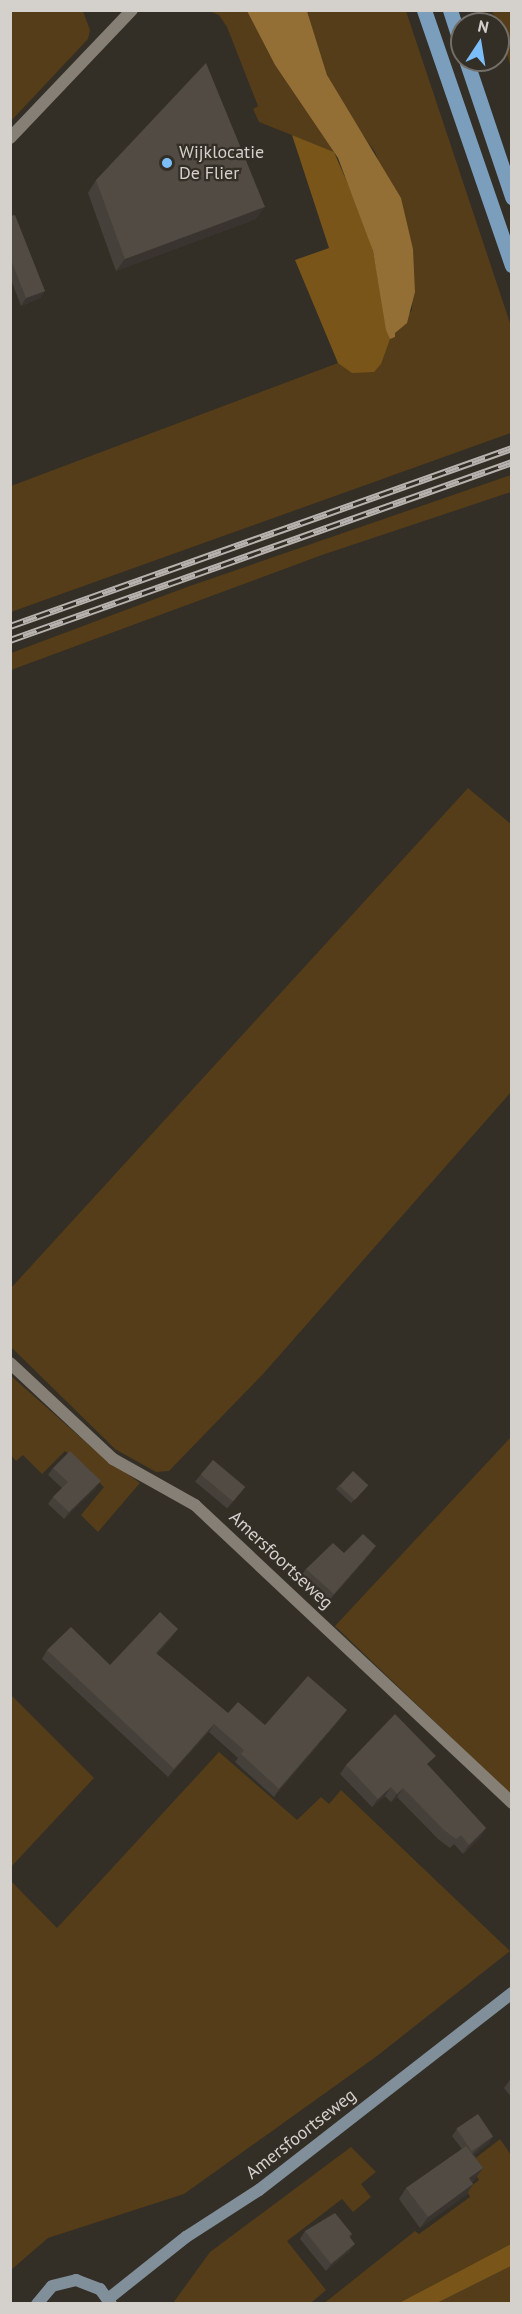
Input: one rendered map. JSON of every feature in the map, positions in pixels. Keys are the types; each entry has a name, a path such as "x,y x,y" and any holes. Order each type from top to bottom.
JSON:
{"main road":[{"path":"424,10 512,266"},
{"path":"470,72 512,197"},
{"name":"Amersfoortseweg","path":"110,2301 186,2237 259,2190 512,1993"},
{"path":"37,2304 52,2286 76,2280 89,2283 110,2301"}],"street":[{"path":"10,138 132,10"},
{"name":"Amersfoortseweg","path":"10,1364 113,1459 195,1505 512,1803"}],"shaded area":[{"path":"11,10 83,11 90,30 88,39 11,121"},
{"path":"209,11 247,11 275,65 334,152 259,122 253,109 258,106 227,27 219,15"},
{"path":"247,11 307,11 327,75 401,198 413,249 415,292 407,323 395,333 395,337 390,339 386,330 373,251 338,158 275,65"},
{"path":"307,11 406,11 511,326 511,433 11,612 11,486 338,363 386,323 386,330 394,333 412,310 413,249 375,152 349,116 327,75"},
{"path":"511,11 511,68 510,12 492,12"},
{"path":"292,135 334,152 361,214 373,251 390,339 381,364 374,372 352,373 338,363 295,260 329,248"},
{"path":"511,475 511,492 322,555 11,670 11,653 187,587"},
{"path":"468,788 511,824 511,1092 264,1373 169,1471 156,1472 115,1449 11,1347 11,1288"},
{"path":"10,1375 97,1452 140,1483 98,1532 81,1515 104,1487 65,1451 42,1474 23,1455 16,1461 11,1455"},
{"path":"511,1437 511,1795 335,1626"},
{"path":"10,1694 94,1778 11,1867 10,1867"},
{"path":"219,1752 297,1820 321,1797 329,1804 341,1790 510,1951 377,2056 184,2194 48,2238 11,2270 11,1881 57,1928"},
{"path":"500,2139 511,2155 511,2244 399,2303 323,2304 415,2231 419,2234 470,2197 466,2190 479,2180 468,2164"},
{"path":"351,2147 376,2172 361,2184 371,2197 353,2212 342,2199 287,2241 326,2290 311,2303 173,2303 210,2252"},
{"path":"511,2244 511,2266 437,2303 399,2303"},
{"path":"511,2266 511,2303 437,2303"}],"building":[{"path":"206,63 265,207 125,259 96,180"},
{"path":"15,215 45,291 26,298 10,257 10,216"},
{"path":"70,1451 101,1481 69,1512 53,1497 68,1482 53,1468"},
{"path":"213,1460 245,1487 233,1502 201,1475"},
{"path":"353,1471 368,1485 355,1500 339,1486"},
{"path":"363,1534 376,1546 334,1594 306,1569 333,1543 344,1553"},
{"path":"160,1612 178,1629 156,1653 228,1713 238,1702 265,1725 308,1676 347,1710 279,1789 241,1754 244,1750 214,1724 174,1769 47,1650 71,1627 110,1665"},
{"path":"395,1714 436,1756 427,1764 486,1828 469,1845 461,1835 456,1839 444,1830 403,1788 397,1794 391,1787 378,1799 346,1765"},
{"path":"478,2114 493,2136 472,2151 456,2129"},
{"path":"466,2146 483,2168 469,2178 473,2184 428,2217 406,2188"},
{"path":"335,2213 352,2234 349,2236 355,2244 331,2264 305,2231"}],"railway":[{"path":"10,626 512,448"},
{"path":"10,640 512,462"}],"place":[{"name":"Wijklocatie De Flier","path":"167,163"}]}
